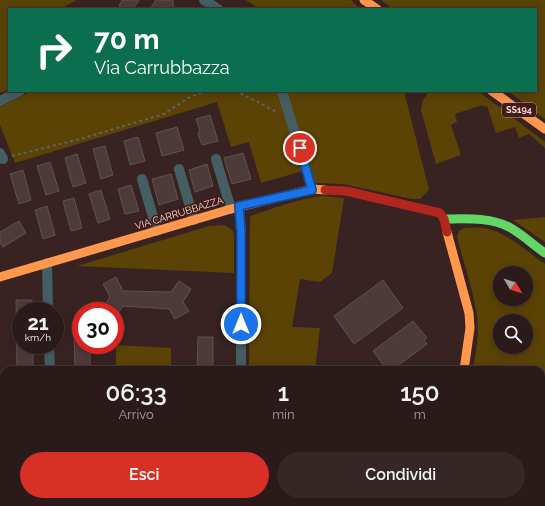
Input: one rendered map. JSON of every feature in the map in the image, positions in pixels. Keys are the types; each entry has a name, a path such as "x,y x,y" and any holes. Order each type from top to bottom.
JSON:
{"street":[{"path":"204,0 216,8"},
{"path":"364,0 375,8"},
{"path":"0,101 18,92"},
{"path":"282,92 312,190"},
{"name":"SS194","path":"493,92 545,129"},
{"path":"216,159 235,207 241,232 241,366"},
{"path":"179,169 194,220"},
{"path":"142,179 157,231"},
{"name":"VIA CARRUBBAZZA","path":"0,277 235,207 312,190 346,190 440,212 444,220"},
{"path":"465,366 470,328 469,313 444,220 471,219 495,222 507,226 545,252"},
{"path":"47,263 48,302"},
{"path":"49,354 50,366"}],"path":[{"path":"2,156 80,139 164,114 188,98 203,92"},
{"path":"237,92 292,121"}],"shaded area":[{"path":"0,0 77,0 62,8 8,8 8,90 1,93"},
{"path":"246,0 351,0 359,8 258,8"},
{"path":"381,0 545,0 545,119 509,92 537,92 537,8 392,8"},
{"path":"30,92 278,92 303,171 261,183 249,142 231,147 217,102 15,163 0,125 0,107"},
{"path":"285,92 404,92 429,190 420,199 412,199 343,184 315,183"},
{"path":"428,92 479,92 545,142 545,148 529,134 519,138 515,127 496,133 487,106 483,107 482,105 455,114 457,122 451,125 461,155 436,164 421,110 423,100"},
{"path":"323,196 344,198 332,273 320,282 300,279 292,327 320,328 315,366 249,366 250,216 313,197"},
{"path":"545,217 545,242 513,220"},
{"path":"225,225 233,231 234,235 234,273 77,266 209,226"},
{"path":"464,228 481,228 500,233 508,237 545,264 545,366 473,366 478,324 472,290 457,237 459,231"},
{"path":"124,345 171,348 171,366 116,366 116,354 124,354"}],"building":[{"path":"122,0 139,0 134,8 122,8 119,6"},
{"path":"156,0 173,0 173,8 151,8"},
{"path":"210,115 218,141 202,145 198,134 200,131 196,119"},
{"path":"177,127 184,150 162,156 156,133"},
{"path":"138,137 145,161 130,165 124,141"},
{"path":"105,146 113,175 101,179 93,149"},
{"path":"243,153 251,179 232,184 224,158"},
{"path":"77,154 86,183 73,187 65,158"},
{"path":"50,162 59,191 46,195 37,166"},
{"path":"207,164 213,186 195,192 189,170"},
{"path":"23,170 31,200 19,204 10,174"},
{"path":"171,174 178,199 159,205 152,179"},
{"path":"131,185 139,211 125,214 118,189"},
{"path":"101,190 110,219 98,223 89,194"},
{"path":"74,198 82,228 71,231 63,201"},
{"path":"47,206 55,235 43,239 35,210"},
{"path":"19,221 26,233 3,247 0,242 0,232"},
{"path":"116,277 123,291 171,292 179,281 191,289 183,302 189,311 175,319 169,309 124,306 124,302 106,302 110,297 103,284"},
{"path":"383,280 403,308 354,344 334,316"},
{"path":"16,300 32,300 32,302 16,302"},
{"path":"413,321 427,338 424,340 427,344 397,366 384,366 373,351"},
{"path":"198,337 213,337 213,366 197,366"},
{"path":"17,354 33,354 33,366 17,366"},
{"path":"75,354 90,354 90,366 75,366"}],"traffic: fast":[{"path":"444,219 477,219 502,224 518,233 545,253"}],"traffic: slow":[{"path":"364,0 376,8"},
{"path":"493,92 545,129"},
{"path":"0,277 231,209 312,189 325,190"},
{"path":"447,232 469,313 470,328 465,366"}],"traffic: jam":[{"path":"325,190 346,191 440,213 444,219 447,232"}],"route":[{"path":"241,324 241,232 239,206 312,190 300,148"}]}
